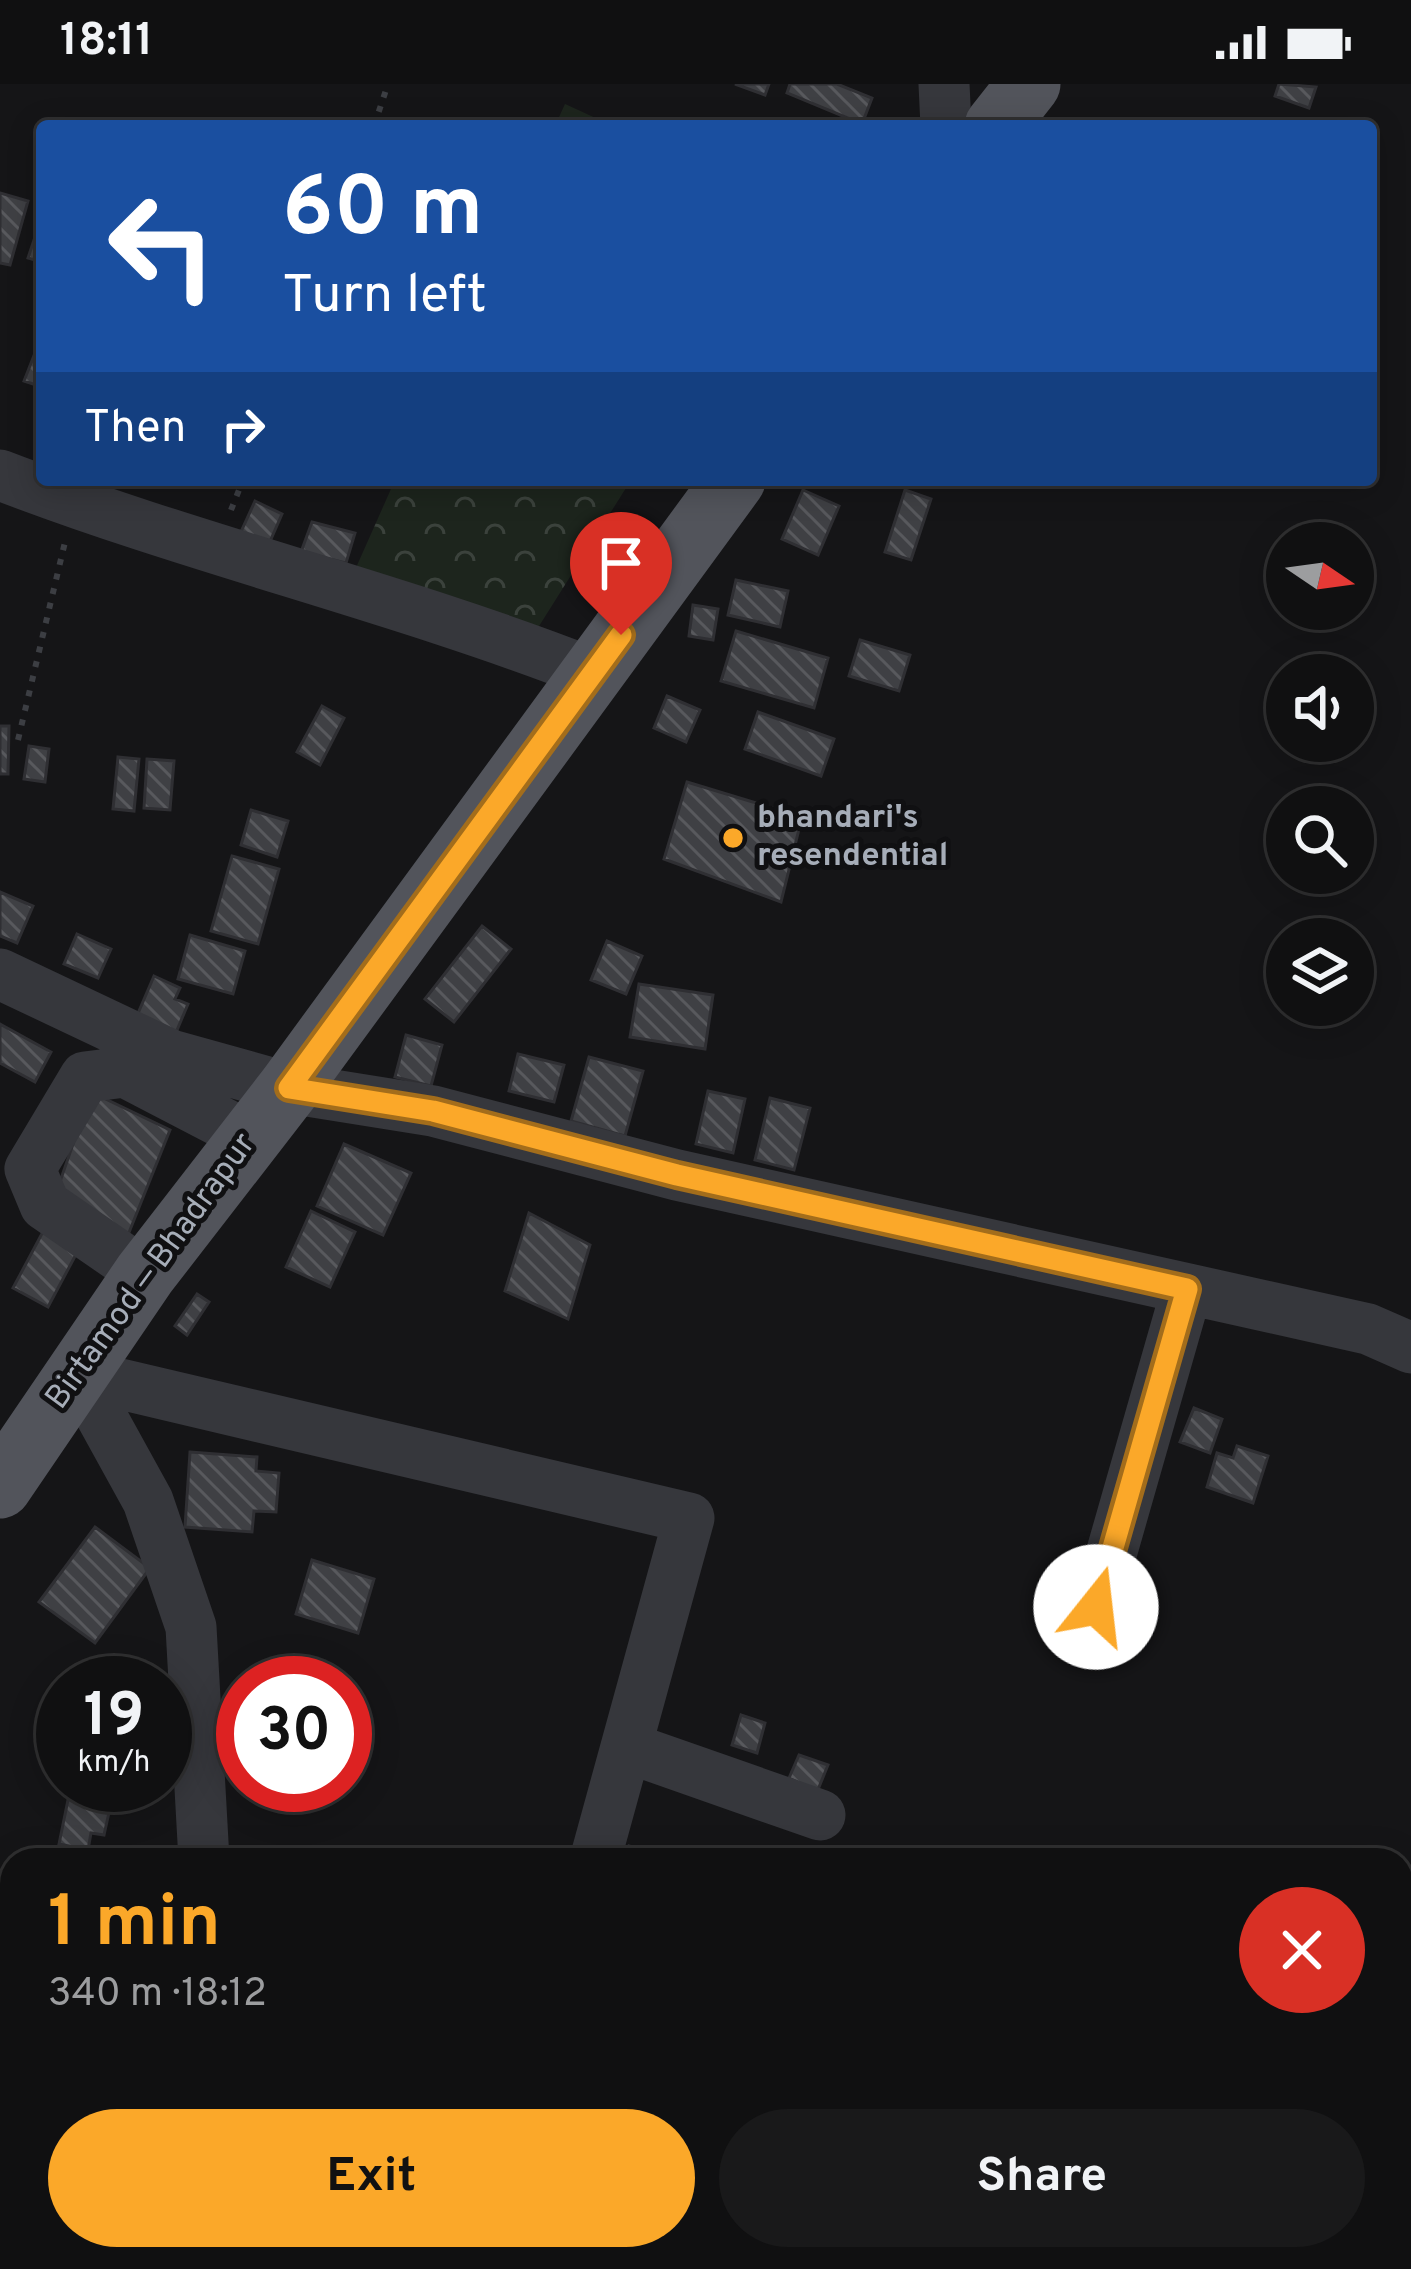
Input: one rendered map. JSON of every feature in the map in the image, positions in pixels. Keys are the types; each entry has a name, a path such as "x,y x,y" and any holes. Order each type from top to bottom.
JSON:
{"main road":[{"path":"1001,120 1029,84"},
{"name":"Birtamod — Bhadrapur","path":"0,1487 145,1274 289,1088 730,486"}],"street":[{"path":"944,84 946,120"},
{"path":"0,475 74,503 480,631 592,674"},
{"path":"0,974 171,1054 289,1088 433,1111 677,1175 1368,1329 1411,1348"},
{"path":"145,1274 45,1205 29,1169 85,1077 125,1072 248,1136"},
{"path":"1096,1607 1187,1289"},
{"path":"78,1374 689,1518 599,1848"},
{"path":"78,1374 148,1501 191,1627 204,1848"},
{"path":"628,1748 820,1815"}],"path":[{"path":"376,120 388,84"},
{"path":"18,740 74,503"}],"green space":[{"path":"565,104 600,120 558,120"},
{"path":"392,486 627,486 529,642 351,579"}],"building":[{"path":"735,84 769,84 765,95"},
{"path":"790,84 837,84 872,98 864,120 852,120 787,93"},
{"path":"1279,84 1316,87 1309,108 1275,96"},
{"path":"0,193 28,201 10,265 0,263"},
{"path":"36,234 36,260 28,258"},
{"path":"35,353 36,385 24,381"},
{"path":"803,490 839,506 818,555 782,539"},
{"path":"905,490 931,499 911,560 885,552"},
{"path":"255,501 282,514 268,546 240,534"},
{"path":"312,522 355,533 346,563 301,552"},
{"path":"736,580 788,591 780,627 728,615"},
{"path":"693,605 718,609 713,640 689,636"},
{"path":"736,631 828,658 814,708 721,681"},
{"path":"860,640 910,655 899,691 849,676"},
{"path":"667,696 700,710 686,742 654,728"},
{"path":"322,706 344,718 320,765 297,752"},
{"path":"758,712 834,739 821,776 745,749"},
{"path":"0,726 9,726 8,774 0,774"},
{"path":"29,746 49,749 45,782 24,779"},
{"path":"118,757 139,759 134,811 113,809"},
{"path":"147,759 174,761 170,810 144,808"},
{"name":"bhandari's resendential","path":"687,782 802,817 781,902 664,859"},
{"path":"251,810 288,821 277,857 241,845"},
{"path":"232,856 279,869 258,944 211,931"},
{"path":"0,892 33,906 17,943 0,936"},
{"path":"482,926 511,949 454,1022 425,999"},
{"path":"77,934 111,949 98,978 64,964"},
{"path":"190,935 245,951 233,994 178,979"},
{"path":"607,941 642,956 626,994 591,980"},
{"path":"154,976 180,988 175,999 188,1004 172,1042 133,1025"},
{"path":"639,984 713,995 705,1049 630,1037"},
{"path":"0,1024 51,1052 35,1082 0,1063"},
{"path":"406,1035 442,1045 431,1086 395,1077"},
{"path":"518,1054 564,1065 554,1102 509,1091"},
{"path":"589,1057 643,1071 625,1136 571,1121"},
{"path":"708,1091 745,1099 733,1153 696,1144"},
{"path":"91,1092 170,1130 128,1235 55,1196"},
{"path":"770,1098 810,1108 794,1170 755,1160"},
{"path":"344,1144 411,1173 383,1235 317,1206"},
{"path":"311,1211 355,1232 330,1287 286,1267"},
{"path":"529,1213 590,1245 568,1319 505,1291"},
{"path":"46,1226 81,1245 48,1307 13,1288"},
{"path":"197,1294 209,1302 187,1335 175,1326"},
{"path":"1194,1408 1222,1419 1210,1453 1180,1442"},
{"path":"1237,1446 1268,1456 1253,1503 1207,1487 1217,1453 1233,1458"},
{"path":"190,1452 257,1457 256,1471 279,1473 276,1512 254,1511 252,1532 185,1527"},
{"path":"95,1527 150,1568 95,1643 39,1602"},
{"path":"312,1560 374,1579 358,1633 296,1614"},
{"path":"741,1715 765,1723 757,1753 732,1745"},
{"path":"799,1755 828,1765 817,1792 789,1778"},
{"path":"66,1812 109,1812 104,1835 91,1833 88,1848 59,1844"}],"place":[{"name":"bhandari's resendential","path":"733,838"}],"route":[{"path":"621,635 289,1088 433,1111 677,1175 1187,1289 1096,1607"}]}
